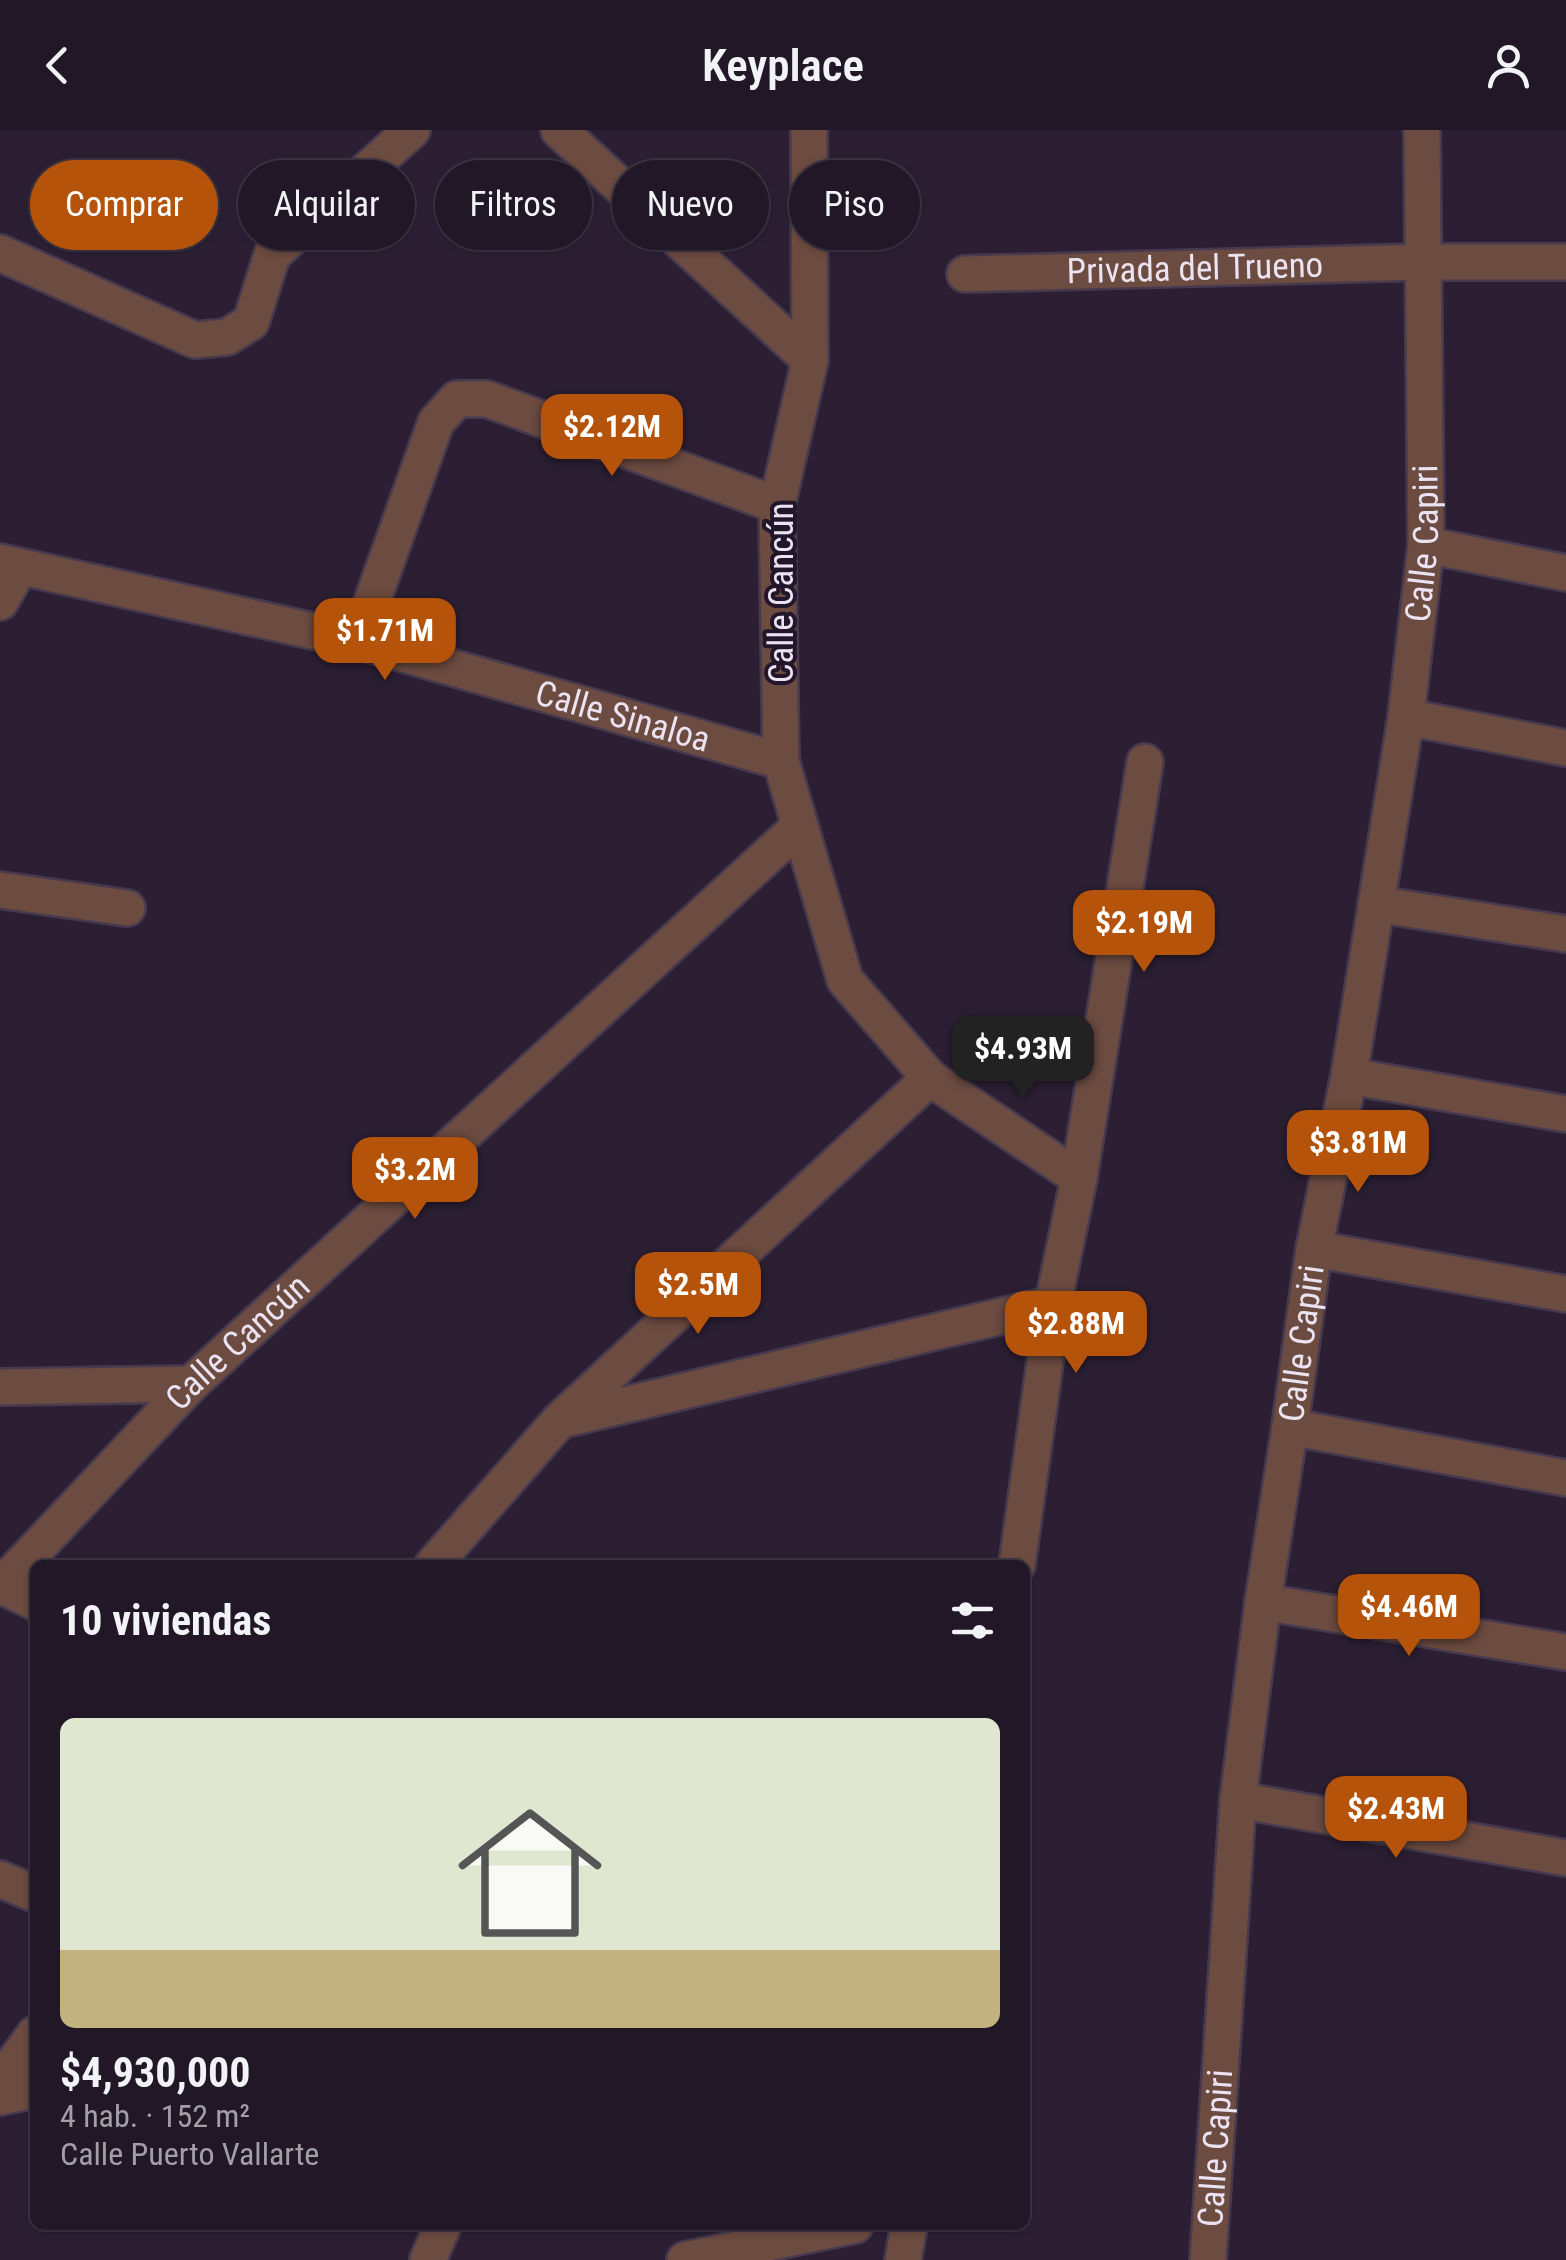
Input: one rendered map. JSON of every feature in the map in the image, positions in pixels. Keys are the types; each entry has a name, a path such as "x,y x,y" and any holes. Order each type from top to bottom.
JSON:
{"street":[{"path":"0,253 195,340 228,337 250,322 272,256 412,130"},
{"path":"559,130 810,360"},
{"name":"Calle Cancún","path":"809,130 810,360 777,505 781,760 846,980 930,1078 1079,1178"},
{"name":"Calle Capiri","path":"1208,2260 1238,1800 1263,1602 1314,1249 1349,1076 1406,717 1426,546 1422,130"},
{"name":"Privada del Trueno","path":"965,274 1566,262"},
{"path":"358,642 436,422 457,399 488,399 777,505"},
{"path":"1426,546 1566,574"},
{"path":"0,602 10,564"},
{"name":"Calle Sinaloa","path":"10,564 358,642 781,760"},
{"path":"1406,717 1566,748"},
{"path":"1019,1560 1053,1304 1079,1178 1145,762"},
{"name":"Calle Cancún","path":"1,1585 190,1384 799,827"},
{"path":"0,890 127,908"},
{"path":"1376,904 1566,934"},
{"path":"1349,1076 1566,1114"},
{"path":"437,1560 560,1420 930,1078"},
{"path":"1314,1249 1566,1294"},
{"path":"560,1420 1053,1304"},
{"path":"0,1387 190,1384"},
{"path":"1290,1426 1566,1478"},
{"path":"1,1585 30,1600"},
{"path":"1263,1602 1566,1652"},
{"path":"1238,1800 1566,1858"},
{"path":"0,1879 30,1892"},
{"path":"0,2082 30,2041"},
{"path":"0,2097 30,2091"},
{"path":"428,2260 442,2230"},
{"path":"685,2260 831,2230"},
{"path":"902,2260 908,2230"}]}
